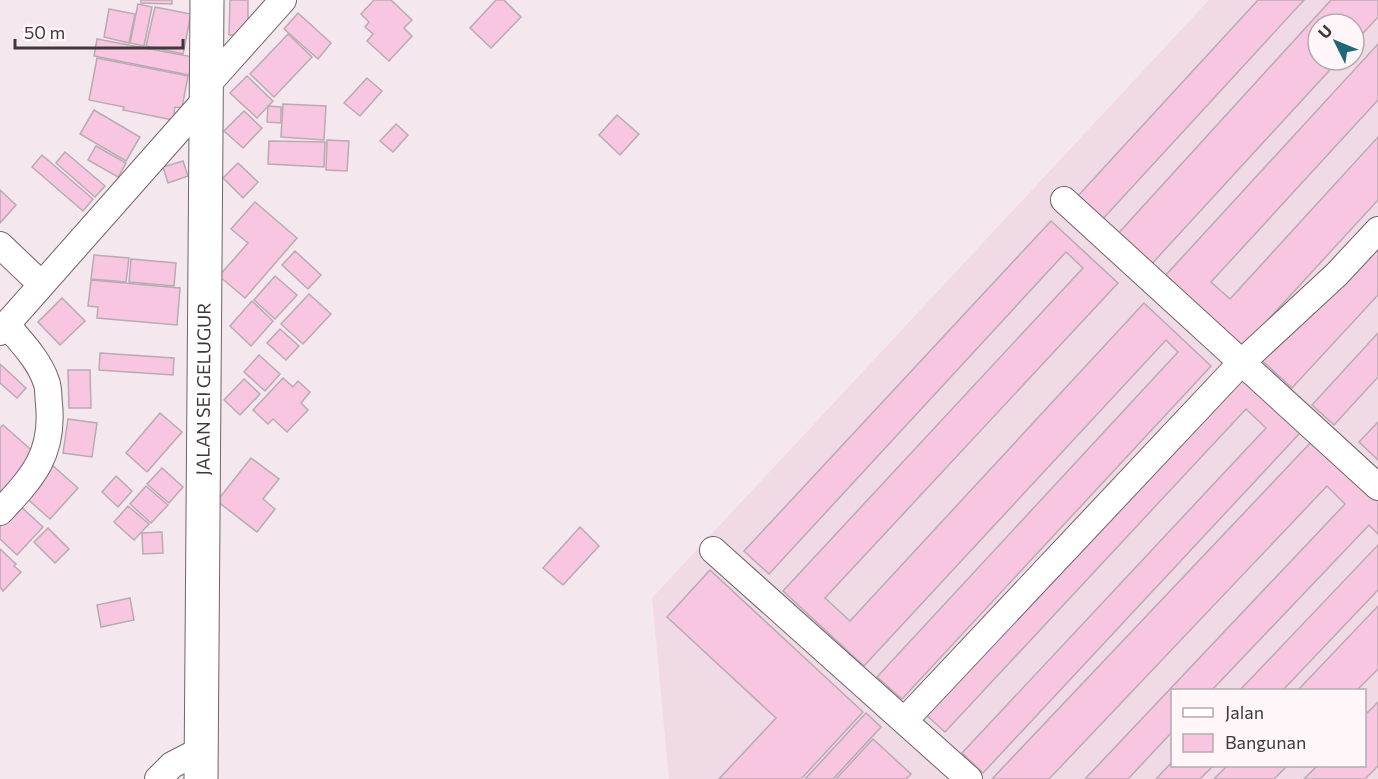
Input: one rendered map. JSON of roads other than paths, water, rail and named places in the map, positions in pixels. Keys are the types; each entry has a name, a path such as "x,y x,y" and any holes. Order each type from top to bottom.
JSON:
{"main road":[{"name":"JALAN SEI GELUGUR","path":"201,765 207,0"}],"street":[{"path":"0,512 27,484 46,451 50,415 47,382 34,358 3,329 284,0"},
{"path":"1064,200 1378,487"},
{"path":"905,720 1241,363 1337,274 1378,230"},
{"path":"0,245 41,284"},
{"path":"713,550 969,779"},
{"path":"158,779 172,765 201,765"}]}
